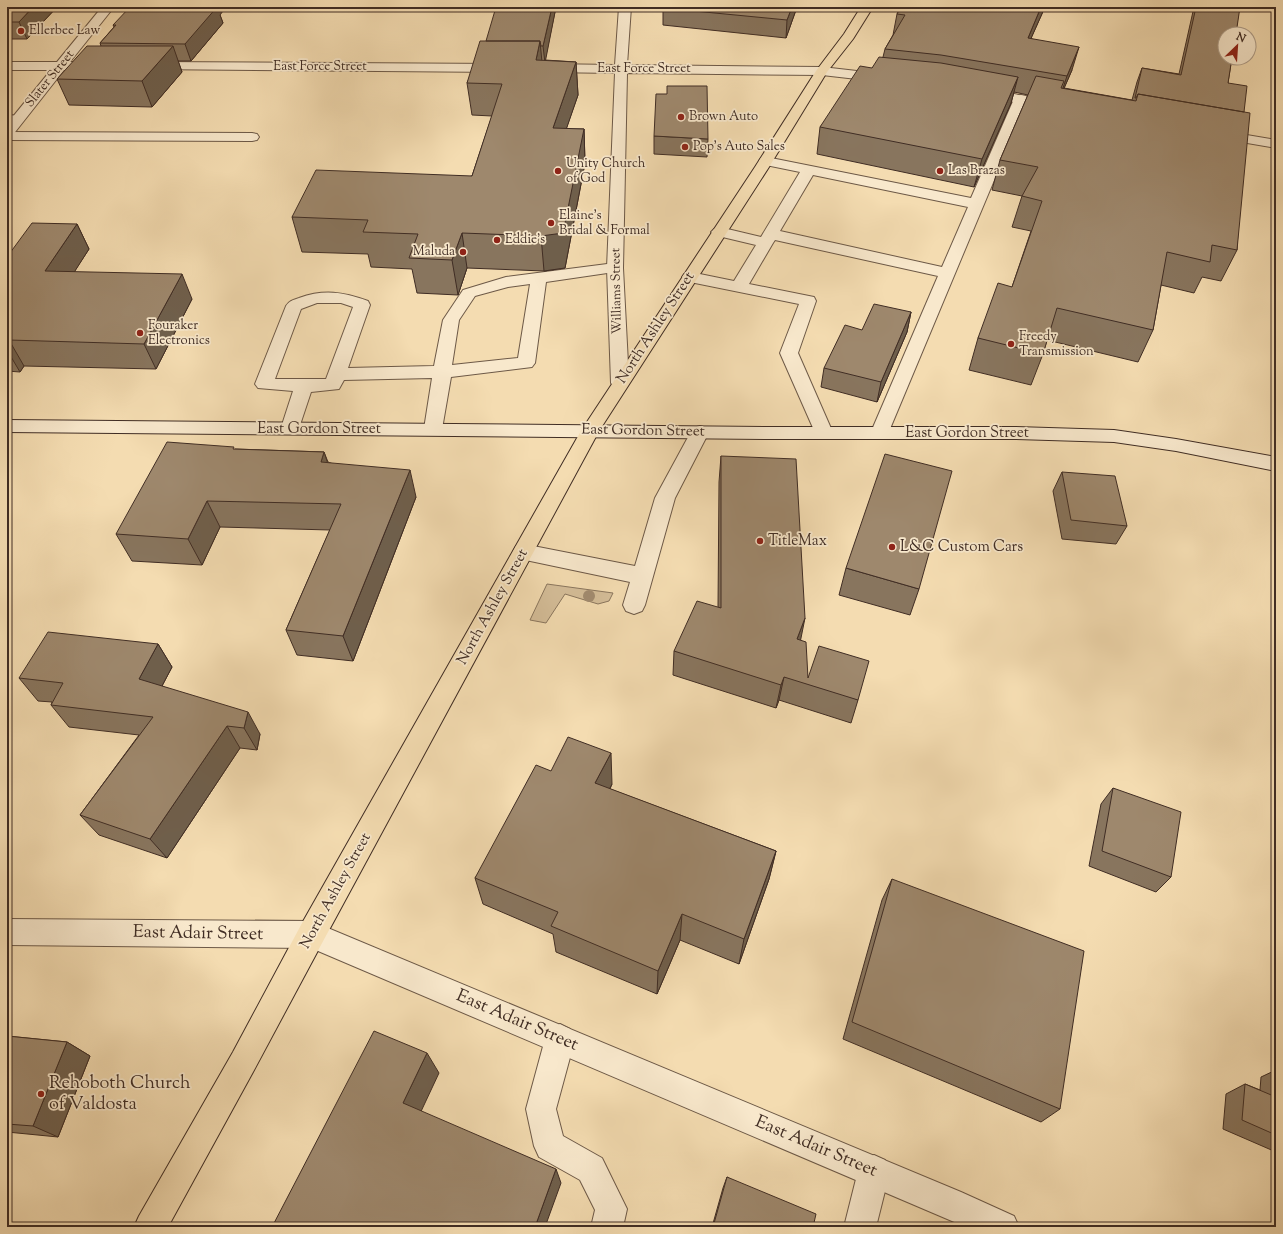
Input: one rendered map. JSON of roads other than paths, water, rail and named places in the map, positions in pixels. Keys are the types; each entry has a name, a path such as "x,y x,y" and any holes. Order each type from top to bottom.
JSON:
{"main road":[{"name":"North Ashley Street","path":"150,1227 243,1062 311,935 590,431 620,382 766,161 822,71 849,36 867,7"}],"street":[{"name":"Slater Street","path":"7,133 12,119 60,66 108,7"},
{"name":"Williams Street","path":"620,382 615,268 621,68 625,7"},
{"path":"7,66 108,66"},
{"name":"East Force Street","path":"139,66 512,68"},
{"name":"East Force Street","path":"535,68 822,71 898,80"},
{"path":"974,91 1066,108"},
{"path":"880,432 1021,99"},
{"path":"1201,131 1276,144"},
{"path":"7,136 252,137"},
{"path":"766,161 977,204"},
{"path":"739,287 809,170"},
{"path":"719,232 768,239 948,273"},
{"path":"433,429 451,320 469,293 506,282 615,268"},
{"path":"690,277 808,301 789,353 824,433"},
{"path":"337,374 442,372 526,363 539,278"},
{"path":"315,298 343,298 362,305 332,385 304,386 264,384 294,306 315,298"},
{"path":"290,428 304,386"},
{"name":"East Gordon Street","path":"7,426 824,433 1015,432 1114,436 1176,445 1276,464"},
{"path":"634,605 665,498 700,432"},
{"path":"524,552 642,576"},
{"name":"East Adair Street","path":"7,932 311,935 874,1171 1002,1227"},
{"path":"560,1039 541,1109 550,1146 591,1169 611,1209 607,1227"},
{"path":"860,1227 874,1171"}],"place":[{"name":"Ellerbee Law","path":"21,31"},
{"name":"Brown Auto","path":"681,117"},
{"name":"Pop's Auto Sales","path":"685,147"},
{"name":"Unity Church of God","path":"558,171"},
{"name":"Las Brazas","path":"940,171"},
{"name":"Elaine's Bridal & Formal","path":"551,223"},
{"name":"Eddie's","path":"497,240"},
{"name":"Maluda","path":"463,252"},
{"name":"Fouraker Electronics","path":"140,333"},
{"name":"Freedy Transmission","path":"1011,344"},
{"name":"TitleMax","path":"760,541"},
{"name":"L&C Custom Cars","path":"892,547"},
{"name":"Rehoboth Church of Valdosta","path":"41,1094"}]}
